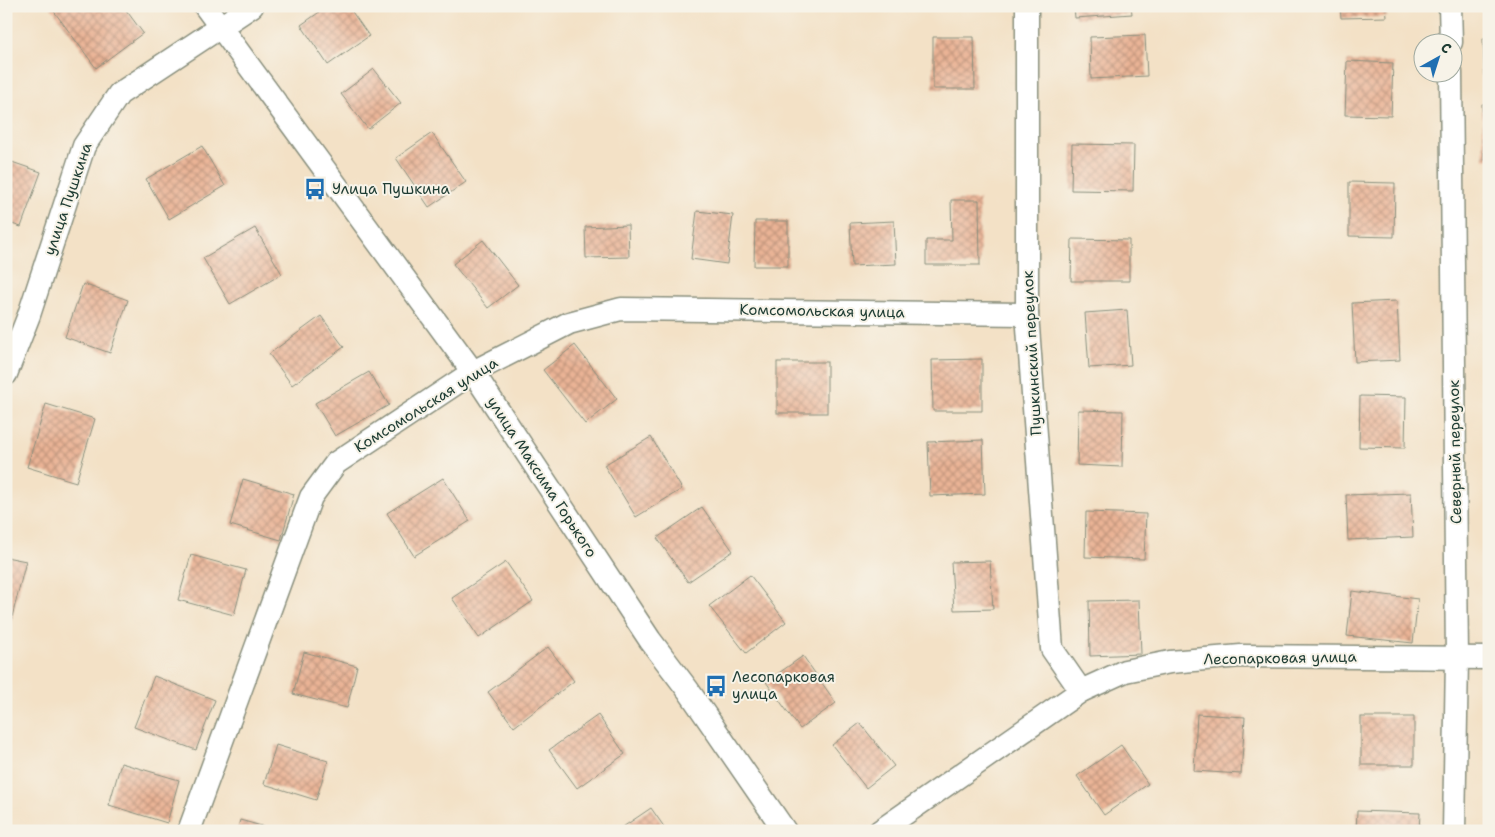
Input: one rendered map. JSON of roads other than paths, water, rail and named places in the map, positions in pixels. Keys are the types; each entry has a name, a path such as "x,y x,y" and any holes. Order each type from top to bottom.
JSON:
{"street":[{"name":"улица Максима Горького","path":"205,6 473,372 650,640 688,690 785,831"},
{"name":"улица Пушкина","path":"6,374 29,315 84,146 119,94 252,6"},
{"name":"Пушкинский переулок","path":"1027,6 1027,314 1052,649 1081,691"},
{"path":"1450,6 1451,32"},
{"name":"Северный переулок","path":"1451,82 1457,658 1454,831"},
{"name":"Комсомольская улица","path":"189,831 311,497 336,463 473,372 569,323 621,308 1027,314"},
{"name":"Лесопарковая улица","path":"880,831 1081,691 1125,671 1170,662 1241,656 1489,658"}],"place":[{"name":"Улица Пушкина","path":"315,189"},
{"name":"Лесопарковая улица","path":"716,686"}]}
